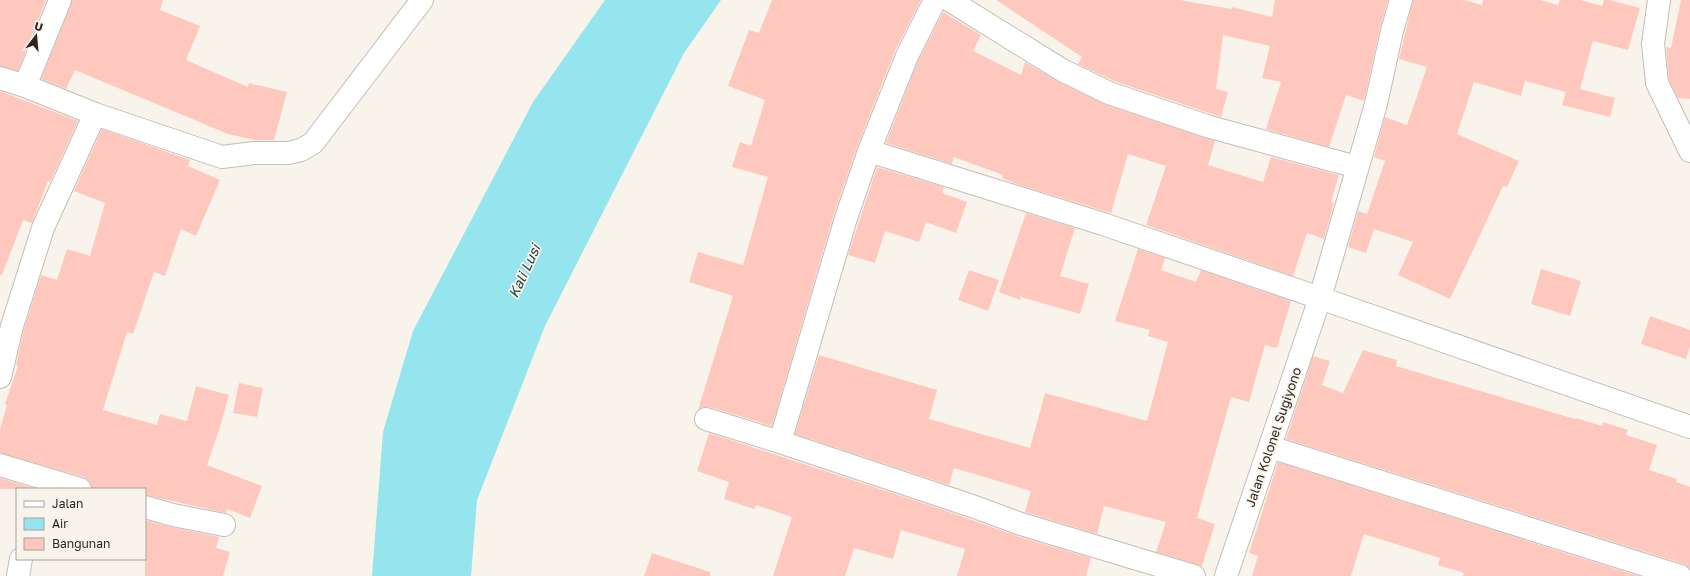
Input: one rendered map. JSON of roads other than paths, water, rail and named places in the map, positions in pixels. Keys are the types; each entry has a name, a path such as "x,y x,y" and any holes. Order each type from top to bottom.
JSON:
{"street":[{"path":"25,86 60,0"},
{"path":"0,78 25,86 95,114 222,157 254,153 288,153 301,150 313,143 422,0"},
{"path":"780,442 846,218 870,151 908,56 935,0"},
{"path":"949,0 1062,70 1108,93 1210,127 1356,166"},
{"name":"Jalan Kolonel Sugiyono","path":"1226,576 1320,298 1356,166 1376,104 1392,31 1402,0"},
{"path":"1659,0 1653,44 1657,83 1690,151"},
{"path":"0,377 12,326 43,228 95,114"},
{"path":"870,151 1103,224 1690,427"},
{"path":"706,420 780,442 972,506 1021,524 1194,576"},
{"path":"1270,447 1680,576"},
{"path":"0,465 35,483 72,488"},
{"path":"146,507 173,515 224,525"},
{"path":"18,576 21,560"}],"water":[{"name":"Kali Lusi","path":"605,0 721,0 684,53 545,326 477,500 471,576 372,576 383,432 413,331 533,102"}]}
